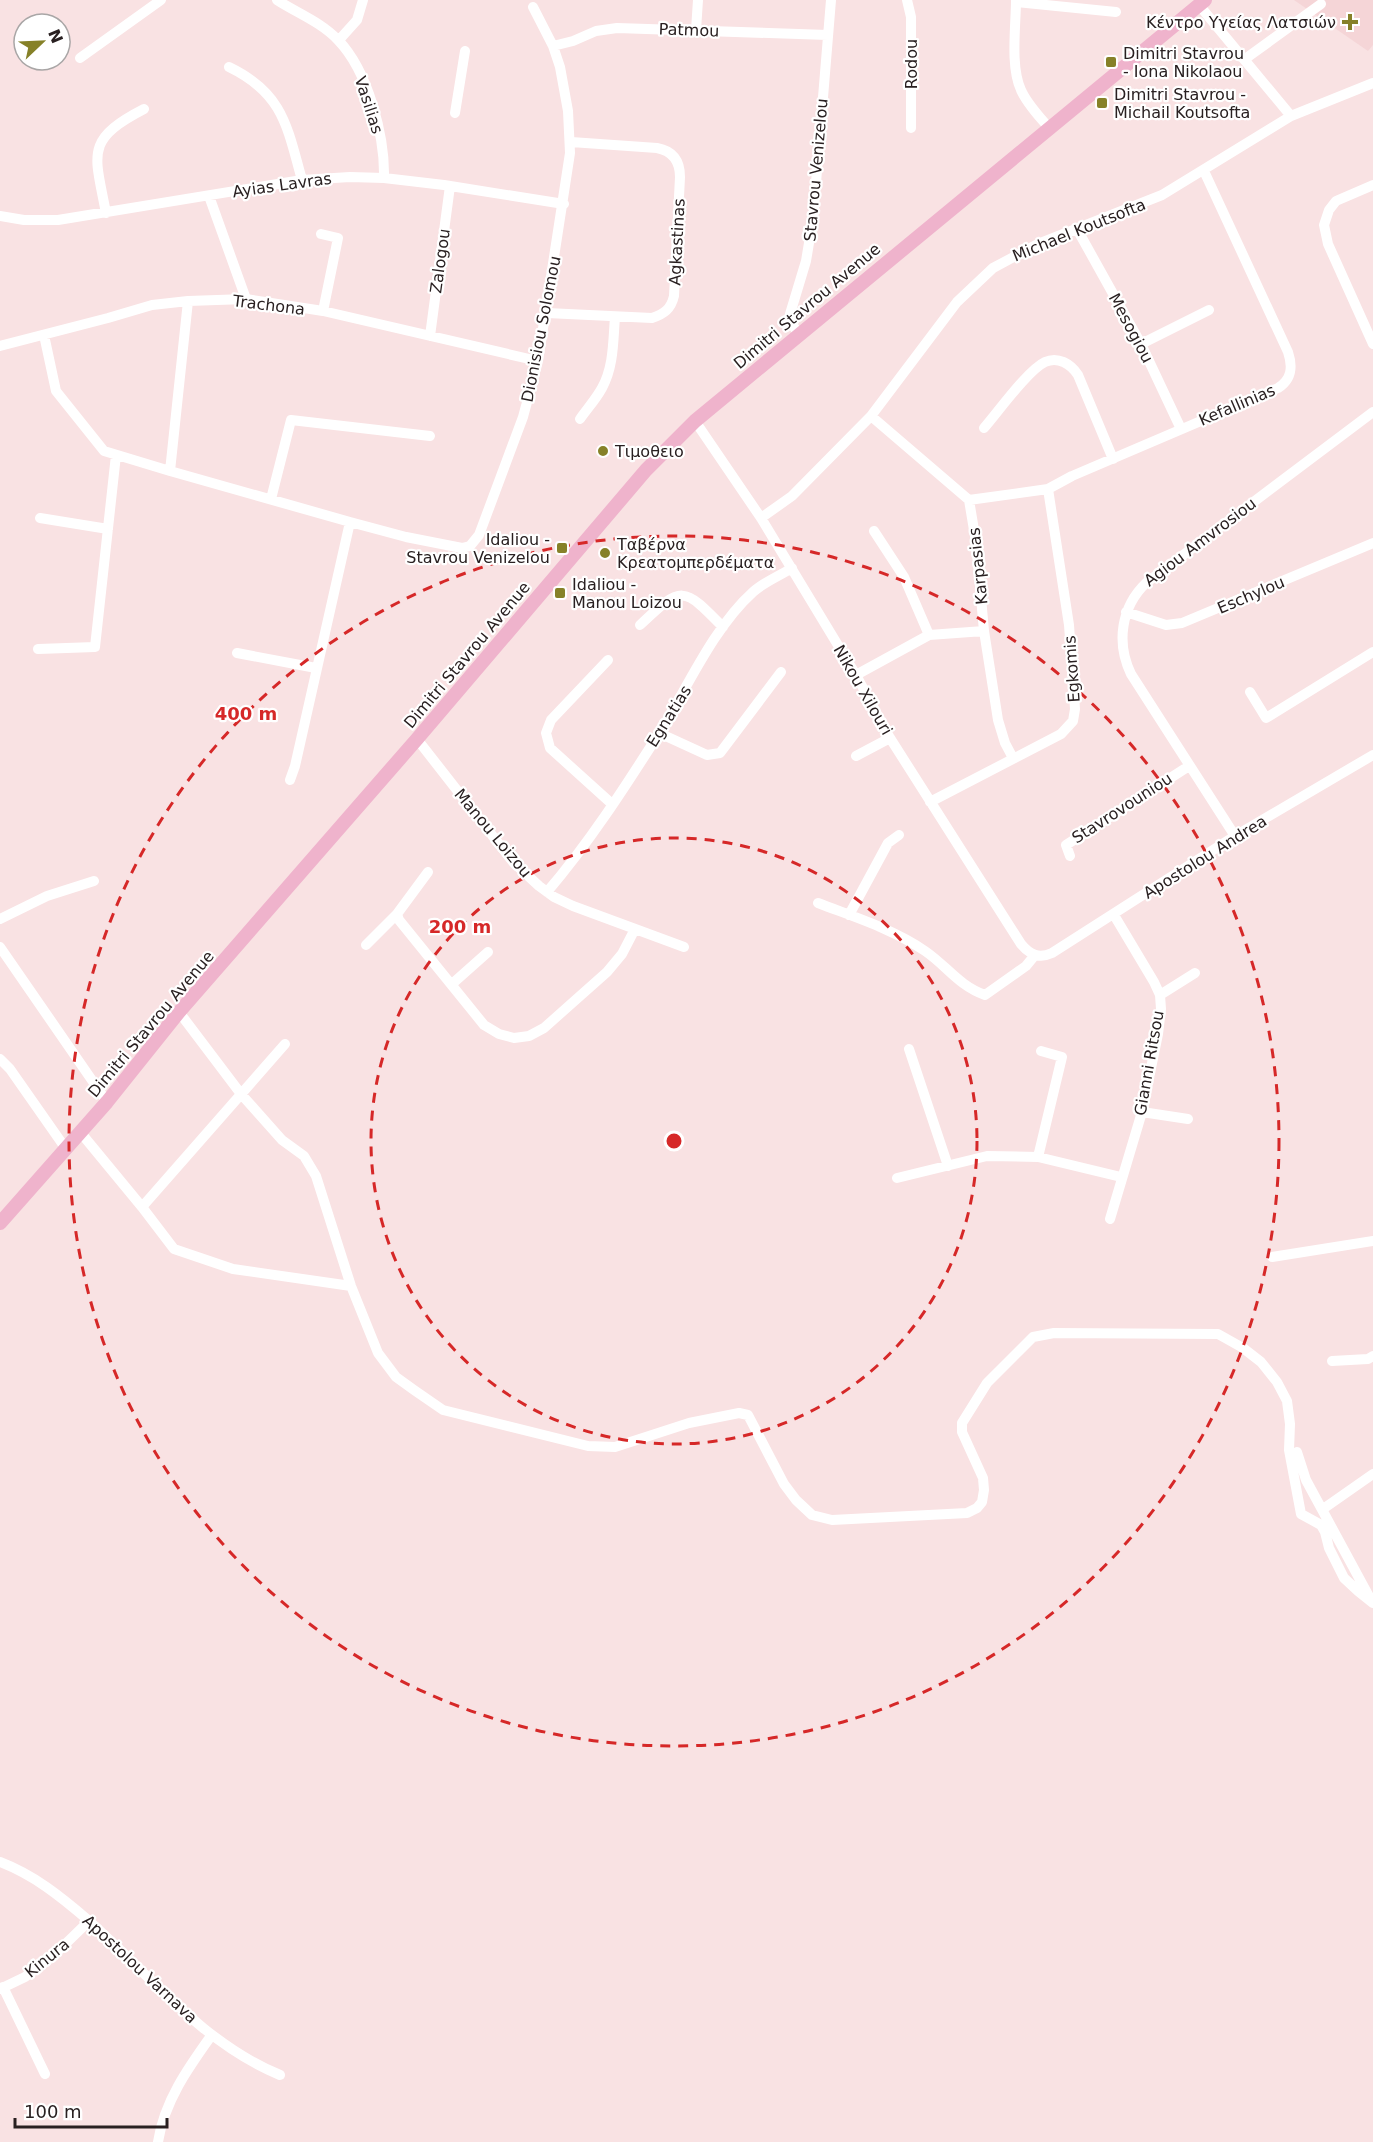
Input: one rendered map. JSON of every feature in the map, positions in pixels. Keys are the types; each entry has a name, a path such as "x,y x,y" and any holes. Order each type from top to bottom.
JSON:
{"main road":[{"name":"Dimitri Stavrou Avenue","path":"0,1223 81,1133 179,1012 417,740 646,470 695,421 1202,3"}],"street":[{"path":"80,58 161,0"},
{"name":"Vasilias","path":"277,0 308,17 339,40 360,73 371,101 381,141 384,178"},
{"path":"339,40 357,20 363,0"},
{"path":"696,30 698,0"},
{"name":"Stavrou Venizelou","path":"799,334 792,324 790,314 810,241 831,0"},
{"name":"Rodou","path":"907,0 911,17 912,128"},
{"path":"1049,128 1026,100 1016,76 1016,1 1116,12"},
{"path":"1202,3 1291,116"},
{"path":"1245,59 1321,4"},
{"name":"Dionisiou Solomou","path":"116,455 406,537 462,548 476,541 523,417 538,361 564,204 571,142 567,102 553,46 533,7"},
{"name":"Patmou","path":"553,46 608,28 828,35"},
{"path":"455,113 465,51"},
{"path":"229,67 263,87 277,106 290,137 302,180"},
{"name":"Michael Koutsofta","path":"761,518 792,495 871,416 949,312 974,284 993,268 1015,255 1146,202 1204,171 1291,116 1373,83"},
{"path":"106,213 97,167 99,147 104,136 114,126 144,109"},
{"name":"Agkastinas","path":"547,312 652,318 664,313 672,304 674,296 680,168 674,156 662,149 571,142"},
{"name":"Kefallinias","path":"969,500 1048,489 1072,476 1278,387 1288,378 1292,370 1288,352 1204,171"},
{"name":"Ayias Lavras","path":"0,216 45,221 302,180 384,178 564,204"},
{"path":"1373,185 1336,201 1329,210 1324,225 1328,244 1373,344"},
{"name":"Zalogou","path":"430,336 450,186"},
{"path":"209,196 246,299"},
{"name":"Mesogiou","path":"1077,229 1142,344 1181,429"},
{"path":"321,234 338,238 322,311"},
{"name":"Trachona","path":"0,346 152,305 246,299 322,311 538,361"},
{"path":"170,471 188,301"},
{"path":"1142,344 1209,310"},
{"path":"580,419 601,389 607,376 611,361 615,317"},
{"path":"38,649 95,647 116,455 104,451 56,391 44,334"},
{"path":"984,429 1036,368 1050,360 1061,361 1071,365 1078,375 1113,459"},
{"name":"Agiou Amvrosiou","path":"1235,836 1127,667 1122,637 1126,612 1134,596 1154,576 1373,412"},
{"path":"871,416 969,500"},
{"path":"271,499 291,420 430,435"},
{"name":"Nikou Xilouri","path":"695,421 792,568 856,675 890,738 930,802 1021,944 1035,955"},
{"name":"Egkomis","path":"930,802 1061,734 1070,726 1075,715 1069,625 1048,489"},
{"name":"Karpasias","path":"969,500 976,542 984,631 998,720 1005,743 1013,758"},
{"path":"40,518 108,529"},
{"path":"290,780 350,522"},
{"path":"874,531 904,577 929,635"},
{"name":"Eschylou","path":"1126,612 1166,625 1182,623 1373,543"},
{"name":"Egnatias","path":"547,892 590,838 659,733 723,627 755,590 792,568"},
{"path":"640,625 670,598 684,596 697,601 723,627"},
{"path":"856,675 929,635 984,631"},
{"path":"1250,692 1266,718 1373,652"},
{"path":"237,653 316,668"},
{"path":"608,660 551,720 546,733 548,745 552,750 612,804"},
{"path":"659,733 707,755 720,753 781,672"},
{"path":"856,756 890,738"},
{"name":"Manou Loizou","path":"417,740 513,862 547,892 573,906 684,947"},
{"name":"Apostolou Andrea","path":"1035,955 1044,956 1052,953 1235,836 1373,754"},
{"name":"Stavrovouniou","path":"1070,856 1066,845 1189,766"},
{"path":"849,915 888,843 899,836"},
{"path":"366,945 397,914 428,872"},
{"path":"0,919 47,896 94,881"},
{"path":"818,903 876,924 925,951 970,989 985,995 1026,966 1035,955"},
{"path":"397,914 399,920 484,1025 499,1034 514,1038 529,1036 544,1028 607,972 622,954 635,929"},
{"name":"Gianni Ritsou","path":"1110,1219 1142,1112 1159,1026 1160,995 1155,982 1114,915"},
{"path":"0,946 107,1102"},
{"path":"452,984 488,952"},
{"path":"1160,995 1196,973"},
{"path":"179,1012 241,1094 282,1140 304,1156 316,1176 351,1286 378,1353 396,1377 443,1410 588,1446 615,1447 689,1423 739,1413 748,1415 784,1484 796,1500 812,1515 832,1520 941,1516 967,1513 977,1508 982,1502 983,1478 962,1432 962,1423 987,1383 1033,1337 1054,1333 1218,1334 1243,1348 1261,1362 1282,1392 1287,1401 1290,1424 1289,1450 1302,1514 1328,1531 1372,1601"},
{"path":"142,1207 285,1044"},
{"path":"909,1049 948,1166"},
{"path":"1038,1157 1062,1057 1041,1051"},
{"path":"0,1059 10,1069 66,1149"},
{"path":"1142,1112 1188,1119"},
{"path":"81,1133 174,1249 233,1269 351,1286"},
{"path":"897,1178 987,1156 1038,1157 1121,1177"},
{"path":"1272,1257 1373,1241"},
{"path":"1332,1361 1368,1359 1373,1356"},
{"path":"1297,1452 1306,1480 1323,1509 1328,1531"},
{"path":"1323,1509 1373,1474"},
{"name":"Apostolou Varnava","path":"0,1862 28,1874 48,1887 89,1921 211,2036 240,2055 280,2075"},
{"name":"Kinura","path":"2,1988 25,1977 53,1956 89,1921"},
{"path":"2,1988 45,2074"},
{"path":"158,2142 164,2118 174,2094 211,2036"}],"shaded area":[{"name":"Κέντρο Υγείας Λατσιών","path":"1294,0 1373,0 1373,45 1368,51"}],"place":[{"name":"Κέντρο Υγείας Λατσιών","path":"1350,22"},
{"name":"Dimitri Stavrou - Iona Nikolaou","path":"1111,62"},
{"name":"Dimitri Stavrou - Michail Koutsofta","path":"1102,103"},
{"name":"Τιμοθειο","path":"603,451"},
{"name":"Idaliou - Stavrou Venizelou","path":"562,548"},
{"name":"Ταβέρνα Κρεατομπερδέματα","path":"605,553"},
{"name":"Idaliou - Manou Loizou","path":"560,593"}]}
